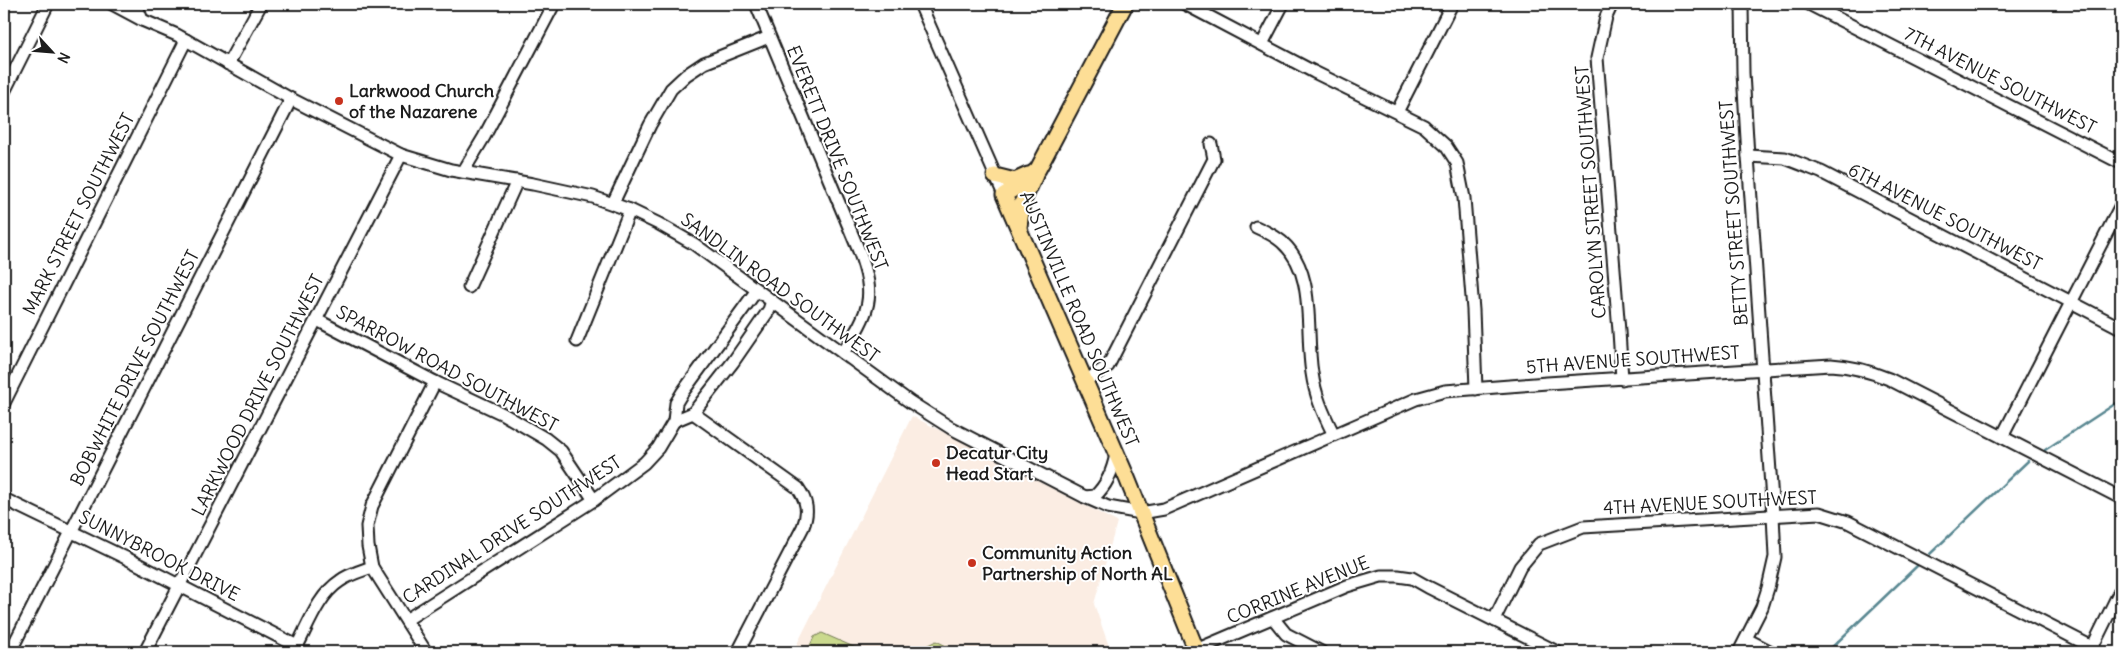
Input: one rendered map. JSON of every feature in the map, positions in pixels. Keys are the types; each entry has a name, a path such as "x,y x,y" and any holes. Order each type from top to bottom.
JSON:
{"main road":[{"path":"1019,228 1022,203 1038,169 1125,4"},
{"path":"995,176 1015,181 1038,169"},
{"path":"1004,195 1021,184 1038,169"},
{"name":"AUSTINVILLE ROAD SOUTHWEST","path":"1004,195 1141,513 1197,651"}],"street":[{"path":"4,92 48,4"},
{"name":"SANDLIN ROAD SOUTHWEST","path":"112,4 186,40 291,99 401,155 463,172 580,193 613,203 659,224 694,244 925,412 1085,497 1108,507 1141,513"},
{"path":"136,4 142,20"},
{"path":"228,64 261,4"},
{"path":"463,172 484,137 554,4"},
{"name":"EVERETT DRIVE SOUTHWEST","path":"756,4 859,251 869,280 870,290 866,310 843,353"},
{"name":"AUSTINVILLE ROAD SOUTHWEST","path":"920,4 1004,195"},
{"path":"1185,4 1396,112 1432,132 1446,146 1457,163 1464,198 1473,310 1476,389"},
{"path":"1262,44 1283,4"},
{"path":"1396,112 1452,4"},
{"name":"CAROLYN STREET SOUTHWEST","path":"1612,4 1601,36 1598,69 1622,379"},
{"name":"BETTY STREET SOUTHWEST","path":"1739,652 1762,607 1775,557 1743,73 1742,4"},
{"name":"7TH AVENUE SOUTHWEST","path":"1809,4 2121,163"},
{"path":"613,203 650,125 671,89 686,75 704,63 769,37"},
{"name":"MARK STREET SOUTHWEST","path":"4,403 186,40"},
{"name":"BOBWHITE DRIVE SOUTHWEST","path":"10,652 291,99"},
{"path":"1085,381 1108,366 1214,159 1211,144"},
{"name":"LARKWOOD DRIVE SOUTHWEST","path":"145,652 401,155"},
{"name":"6TH AVENUE SOUTHWEST","path":"1748,156 1785,158 1812,169 1954,240 2121,328"},
{"path":"468,287 517,181"},
{"path":"2002,437 2121,205"},
{"path":"577,341 630,210"},
{"path":"1256,227 1283,243 1300,269 1306,299 1311,371 1315,391 1333,433"},
{"name":"CARDINAL DRIVE SOUTHWEST","path":"406,620 594,500 644,464 658,448 674,421 676,403 682,393 757,290"},
{"path":"674,421 696,409 733,362 769,310 772,301"},
{"name":"SPARROW ROAD SOUTHWEST","path":"317,320 435,382 503,414 554,445 569,461 594,500"},
{"name":"5TH AVENUE SOUTHWEST","path":"1141,513 1164,509 1416,398 1445,392 1476,389 1831,365 1851,366 1870,371 2121,498"},
{"path":"426,652 372,567 367,526 372,506 435,382"},
{"path":"682,393 696,409 798,488 804,496 807,507 806,518 738,652"},
{"path":"1085,497 1095,496 1103,486 1112,471 1116,454"},
{"name":"SUNNYBROOK DRIVE","path":"4,499 179,586 296,649"},
{"name":"4TH AVENUE SOUTHWEST","path":"1494,620 1520,567 1539,544 1583,527 1818,513 1832,516 1939,568 2091,650"},
{"path":"296,649 320,603 332,586 342,579 372,567"},
{"name":"CORRINE AVENUE","path":"1197,651 1347,586 1380,576 1398,576 1412,578 1557,652"},
{"path":"2091,650 2121,589"},
{"path":"1273,618 1286,634 1321,652"},
{"path":"1746,639 1772,652"}],"shaded area":[{"name":"Community Action Partnership of North AL","path":"912,416 1117,522 1094,604 1111,652 793,652"}],"green space":[{"path":"822,633 865,652 807,652 814,637"},
{"path":"936,641 959,652 923,652 926,646"}],"waterway":[{"path":"2045,450 2121,400"},
{"path":"1930,554 2028,461"},
{"path":"1827,652 1917,566"}],"place":[{"name":"Larkwood Church of the Nazarene","path":"339,101"},
{"name":"Decatur City Head Start","path":"936,463"},
{"name":"Community Action Partnership of North AL","path":"972,563"}]}
